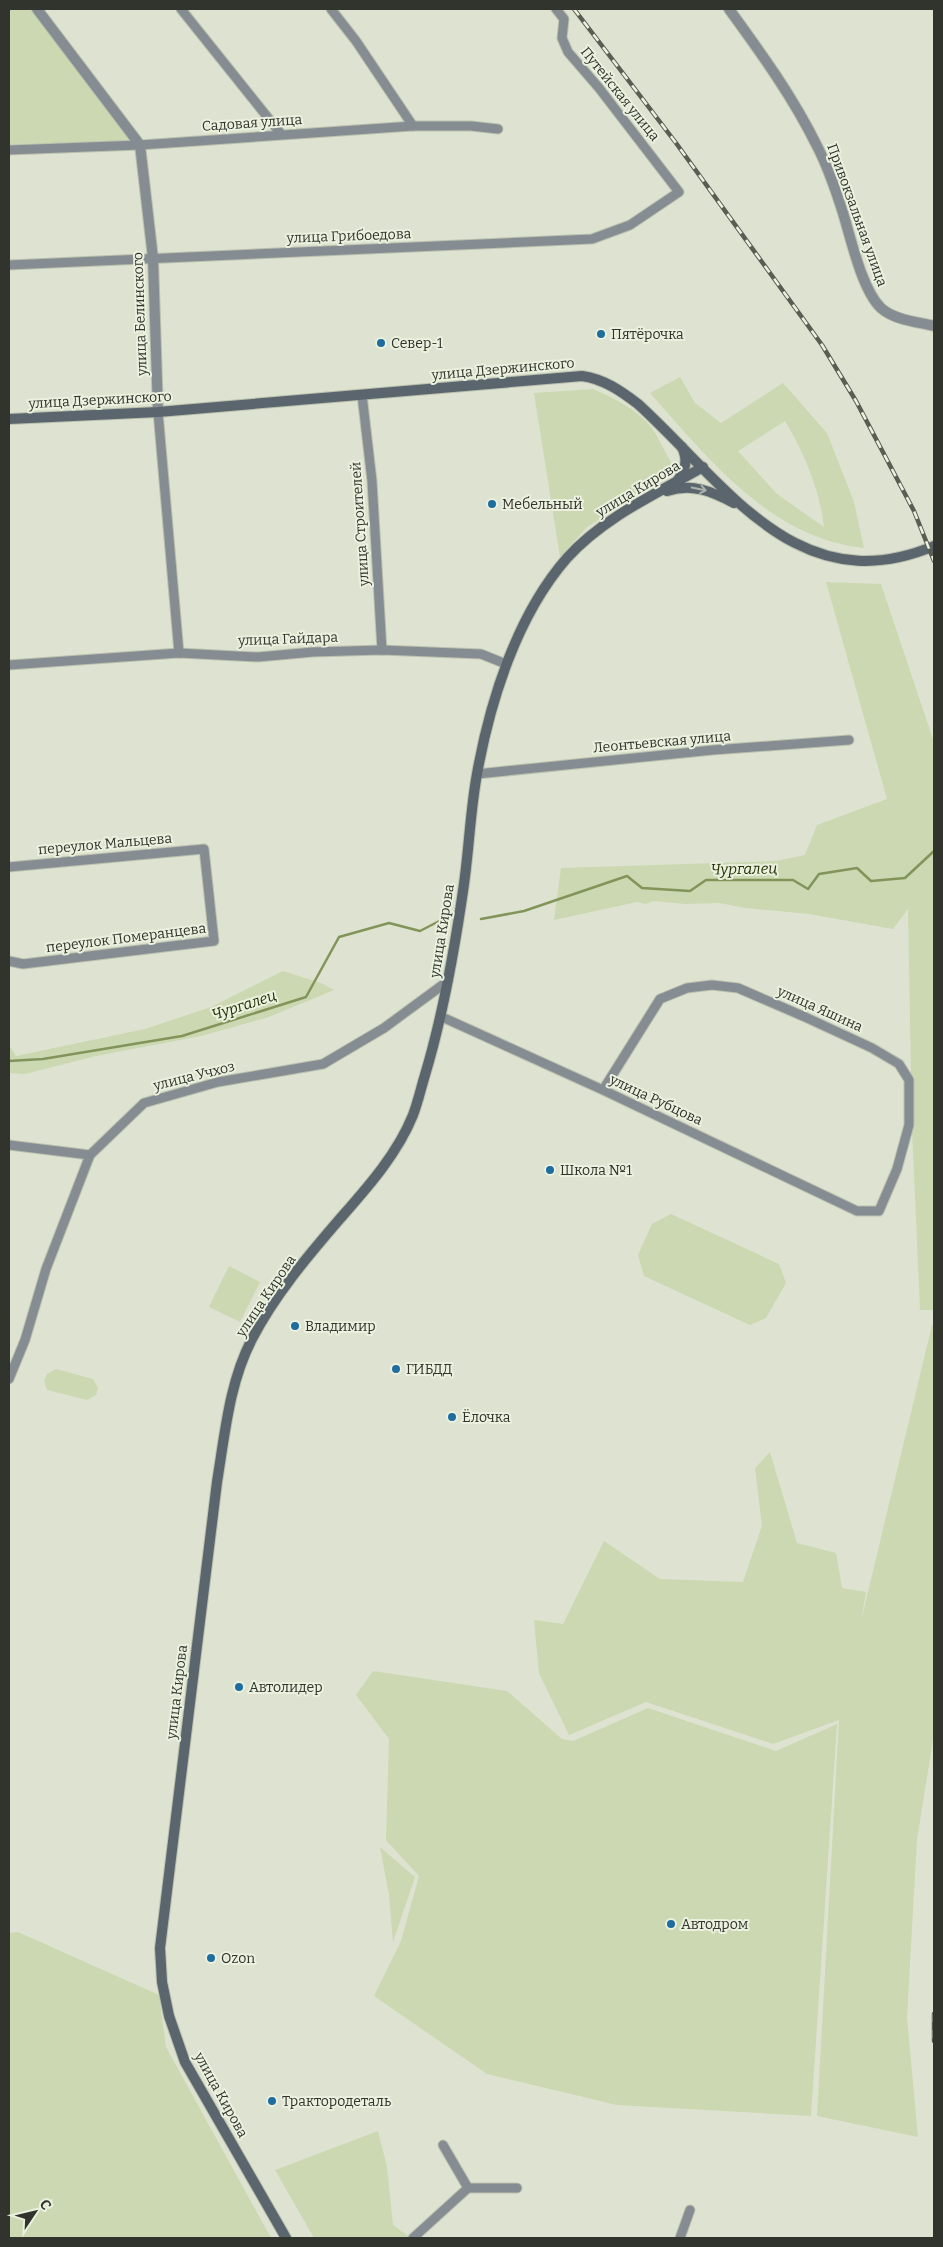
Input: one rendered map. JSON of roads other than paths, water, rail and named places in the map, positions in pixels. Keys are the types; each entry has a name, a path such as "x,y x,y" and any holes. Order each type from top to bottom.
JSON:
{"main road":[{"name":"улица Дзержинского","path":"9,418 158,412 582,376 594,378 622,391 680,444 744,508 785,539 803,548 839,560 875,561 895,559 934,546"},
{"path":"675,483 686,465 685,455 680,444"},
{"name":"улица Кирова","path":"286,2238 185,2062 169,2016 162,1982 160,1948 164,1898 217,1482 230,1403 239,1367 252,1338 287,1284 375,1178 413,1116 442,1017 463,890 477,774 487,730 506,664 535,602 567,558 600,527 703,467"},
{"path":"651,496 675,489 696,488 703,489 744,508"}],"street":[{"path":"37,9 140,145"},
{"path":"181,9 281,134"},
{"path":"331,9 356,41 413,126"},
{"name":"Путейская улица","path":"556,9 564,19 562,38 568,52 599,88 679,192"},
{"name":"Привокзальная улица","path":"729,9 770,64 817,145 860,268 872,296 881,308 900,318 934,326"},
{"name":"Садовая улица","path":"9,150 140,145 413,126 471,126 498,129"},
{"name":"улица Белинского","path":"140,145 153,258 158,412 178,653"},
{"name":"улица Грибоедова","path":"9,265 592,239 630,224 679,192"},
{"name":"улица Строителей","path":"362,395 372,481 382,650"},
{"name":"улица Гайдара","path":"9,665 178,653 258,657 313,652 382,650 481,654 506,664"},
{"name":"Леонтьевская улица","path":"477,774 713,750 849,740"},
{"name":"переулок Мальцева","path":"9,867 204,849"},
{"name":"переулок Померанцева","path":"9,961 23,964 214,941 204,849"},
{"name":"улица Учхоз","path":"9,1379 25,1340 46,1269 90,1155 144,1103 218,1082 323,1064 384,1028 448,981"},
{"name":"улица Яшина","path":"603,1090 660,999 688,988 712,985 738,988 872,1048 899,1064 909,1080 908,1125 897,1169 878,1211 857,1211"},
{"name":"улица Рубцова","path":"442,1017 603,1090 857,1211"},
{"path":"9,1145 90,1155"},
{"path":"443,2145 468,2188"},
{"path":"413,2238 468,2188 517,2188"},
{"path":"680,2238 690,2210"}],"waterway":[{"name":"Чургалец","path":"481,919 524,911 627,876 642,888 690,891 706,880 793,880 808,889 819,874 857,868 871,881 905,878 934,851"},
{"name":"Чургалец","path":"9,1061 43,1059 182,1036 306,997 339,937 389,923 420,931 447,917"}],"railway":[{"path":"574,9 676,143 822,345 856,401 914,511 934,561"},
{"path":"934,2014 934,2041"}],"place":[{"name":"Пятёрочка","path":"601,334"},
{"name":"Север-1","path":"381,343"},
{"name":"Мебельный","path":"492,504"},
{"name":"Школа №1","path":"550,1170"},
{"name":"Владимир","path":"295,1326"},
{"name":"ГИБДД","path":"396,1369"},
{"name":"Ёлочка","path":"452,1417"},
{"name":"Автолидер","path":"239,1687"},
{"name":"Автодром","path":"671,1924"},
{"name":"Ozon","path":"211,1958"},
{"name":"Трактородеталь","path":"272,2101"}]}
